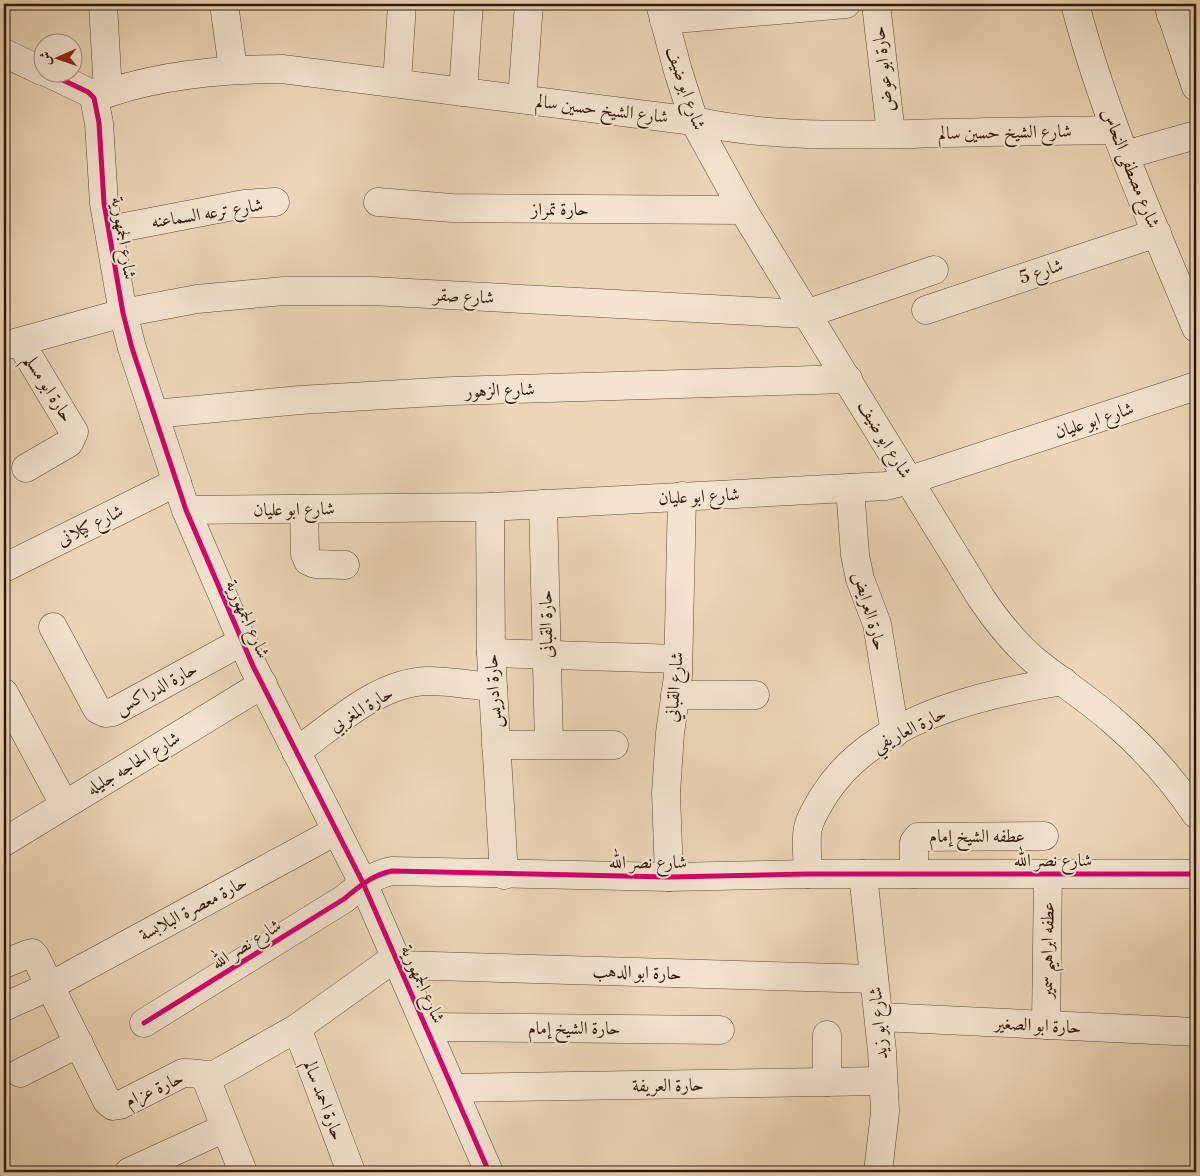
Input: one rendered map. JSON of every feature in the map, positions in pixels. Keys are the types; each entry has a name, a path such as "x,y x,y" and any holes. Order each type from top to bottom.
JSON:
{"street":[{"name":"شارع الجمهورية","path":"103,4 99,123 101,177 123,313 154,414 186,510 242,641 363,883 489,1172"},
{"path":"224,4 233,69"},
{"path":"397,83 402,4"},
{"path":"464,92 468,4"},
{"path":"522,99 529,4"},
{"path":"662,12 846,4"},
{"name":"حارة ابو عوض","path":"876,4 891,134"},
{"name":"شارع مصطفى النحاس","path":"1075,4 1088,52 1114,130 1196,328"},
{"path":"1178,9 1196,87"},
{"name":"شارع ابو ضيف","path":"662,12 694,121 743,210 998,623 1039,664 1112,720 1148,753 1180,790 1196,814"},
{"path":"4,53 32,66"},
{"name":"شارع الشيخ حسين سالم","path":"101,95 173,78 233,69 282,69 694,121 730,129 770,133 810,135 1114,130"},
{"path":"67,82 88,92 101,95"},
{"path":"1126,156 1196,136"},
{"name":"شارع ترعه السماعنه","path":"109,230 244,204 275,202"},
{"name":"حارة تمراز","path":"378,202 452,208 743,210"},
{"name":"شارع 5","path":"926,310 1157,233"},
{"path":"806,314 934,270"},
{"name":"شارع صقر","path":"12,344 123,313 197,299 240,294 328,290 806,314"},
{"name":"حارة ابو مسلم","path":"12,344 74,432 69,443 26,468"},
{"name":"شارع الزهور","path":"154,414 300,400 453,391 848,379"},
{"name":"شارع ابو عليان","path":"186,510 490,507 886,486 910,480 1196,386"},
{"name":"شارع كيلانى","path":"4,568 177,482"},
{"name":"حارة العرايض","path":"850,488 855,555 860,579 878,624 895,733"},
{"name":"شارع القباني","path":"669,877 666,785 678,659 682,496"},
{"name":"حارة القبانى","path":"543,504 549,744"},
{"name":"حارة ادريس","path":"490,507 491,653 504,875"},
{"path":"304,509 305,554 308,561 315,564 345,565"},
{"name":"حارة الدراكس","path":"53,627 98,709 105,713 113,712 242,641"},
{"path":"491,653 678,659"},
{"name":"حارة المغربي","path":"296,752 378,694 402,685 427,681 493,687"},
{"name":"حارة العاريفي","path":"808,874 808,827 818,806 834,782 860,754 925,718 979,698 1063,681"},
{"name":"شارع الحاجه جليله","path":"4,842 263,684"},
{"path":"4,693 64,804"},
{"path":"675,695 755,695"},
{"path":"496,744 614,745"},
{"name":"حارة معصرة البلابسة","path":"4,1007 50,986 336,830"},
{"name":"عطفه الشيخ إمام","path":"914,874 914,842 918,837 1044,836"},
{"name":"شارع نصر الله","path":"144,1023 344,899 377,874 409,870 504,875 669,877 808,874 1196,874"},
{"name":"شارع ابو زيد","path":"863,874 874,980 880,1017 884,1112 878,1172"},
{"name":"عطفه ابراهيم سمير","path":"1046,1025 1048,874"},
{"name":"حارة عزام","path":"4,964 32,953 107,1101 113,1106 120,1105 183,1073 205,1076 216,1074 297,1028 397,961"},
{"name":"حارة ابو الدهب","path":"397,961 874,980"},
{"name":"حارة ابو الصغير","path":"880,1017 1196,1032"},
{"name":"حارة الشيخ إمام","path":"427,1027 720,1030"},
{"name":"حارة احمد سالم","path":"297,1028 351,1172"},
{"path":"827,1034 827,1082"},
{"path":"20,1073 79,1043"},
{"path":"205,1076 242,1172"},
{"name":"حارة العريفة","path":"454,1088 883,1081"},
{"path":"128,1172 225,1128"}],"cycle path":[{"path":"67,82 88,92 94,98 99,123 104,203 123,313 132,348 186,510 253,666 363,883 489,1172"},
{"path":"144,1023 344,899 366,882 378,875 392,871 669,877 808,874 1196,874"}]}
